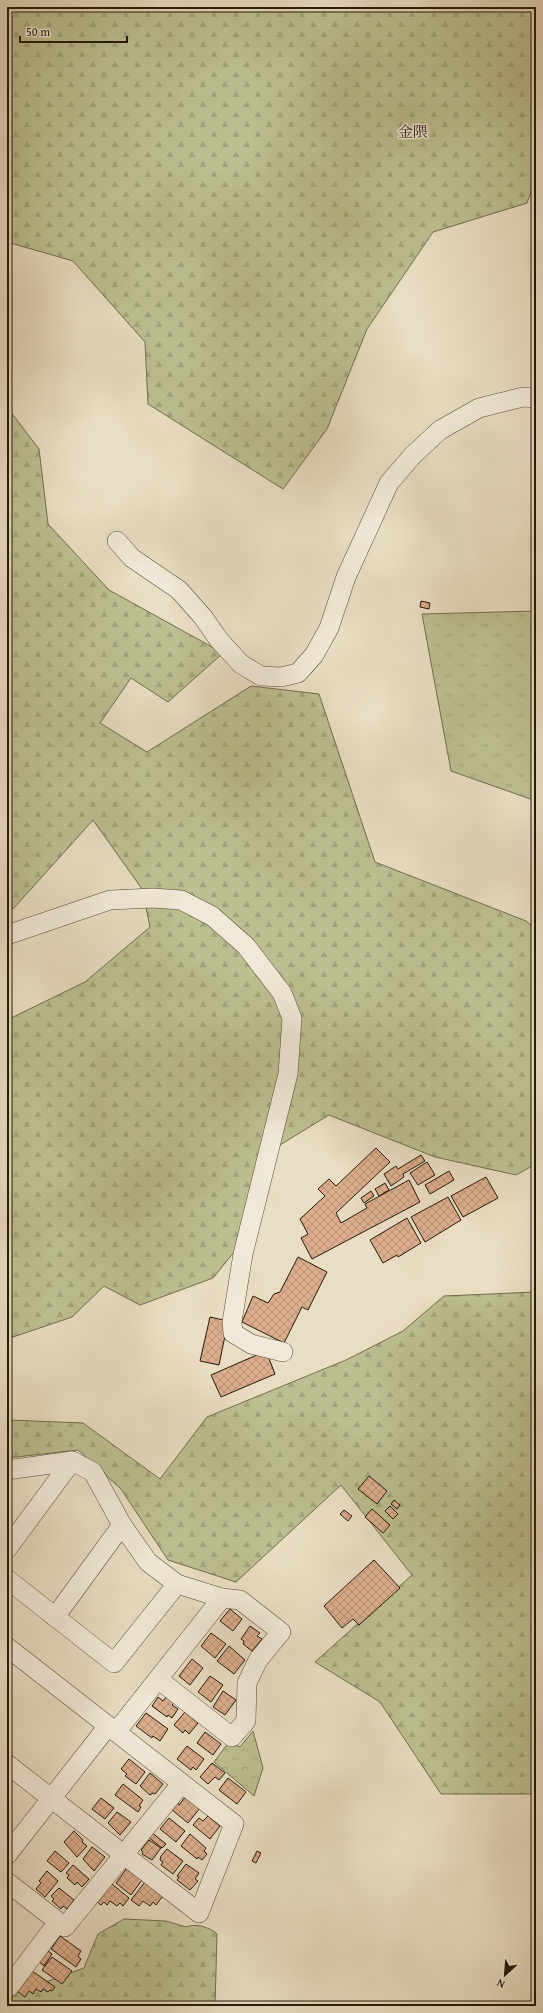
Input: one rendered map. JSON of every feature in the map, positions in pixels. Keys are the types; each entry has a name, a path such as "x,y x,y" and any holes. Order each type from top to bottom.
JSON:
{"street":[{"path":"117,541 132,558 178,590 203,617 219,640 241,664 261,676 281,677 298,673 314,654 329,628 346,577 390,483 412,455 440,430 480,408 523,398 536,398"},
{"path":"7,935 110,900 153,898 181,900 212,916 246,946 282,993 292,1018 288,1074 243,1254 232,1322 233,1333 251,1344 283,1352"},
{"path":"7,1549 72,1461"},
{"path":"7,1470 72,1461 93,1472 122,1525 148,1562 177,1584 222,1598 240,1600 280,1632 258,1660 247,1684 246,1721 232,1737 158,1679"},
{"path":"55,1617 122,1525"},
{"path":"7,1579 114,1663 177,1584"},
{"path":"7,1855 52,1798 158,1679 222,1598"},
{"path":"7,1647 234,1824 199,1913 7,1764"},
{"path":"7,1882 65,1927 181,1784"},
{"path":"9,1988 58,1922"}],"green space":[{"path":"7,7 536,7 536,178 527,203 433,232 367,329 327,429 283,489 148,404 145,342 73,261 7,242"},
{"path":"7,407 39,449 48,524 109,590 223,653 168,702 131,678 100,723 147,752 251,686 319,694 375,862 526,921 536,929 536,1164 516,1175 435,1157 329,1115 257,1159 256,1225 213,1278 140,1305 104,1286 72,1317 7,1339 7,1020 85,982 150,927 142,889 93,820 14,908 7,911"},
{"path":"536,611 536,801 451,771 422,614"},
{"path":"536,1292 536,1794 441,1794 380,1702 315,1662 412,1575 341,1485 236,1582 168,1560 121,1489 78,1450 7,1458 7,1420 83,1423 160,1479 207,1417 346,1360 403,1331 444,1296"},
{"path":"253,1731 263,1768 254,1796 214,1762 229,1742 240,1747"},
{"path":"124,1919 166,1921 186,1927 194,1925 202,1926 217,1934 215,2006 7,2006 7,1996 84,1968 98,1934"}],"building":[{"path":"421,601 430,603 429,609 420,607"},
{"path":"376,1148 390,1162 336,1213 341,1223 367,1208 365,1204 409,1180 420,1202 312,1259 301,1238 308,1234 300,1219 325,1196 318,1189 329,1179 336,1186"},
{"path":"421,1155 425,1161 403,1174 404,1177 391,1186 384,1174 396,1166 398,1169"},
{"path":"427,1162 435,1175 418,1185 410,1173"},
{"path":"449,1171 454,1180 430,1194 425,1185"},
{"path":"486,1177 498,1198 463,1217 451,1196"},
{"path":"385,1183 389,1190 379,1196 375,1189"},
{"path":"371,1191 374,1196 364,1203 361,1198"},
{"path":"448,1197 461,1220 425,1242 411,1217"},
{"path":"407,1218 421,1243 398,1257 397,1255 383,1263 370,1240"},
{"path":"298,1257 327,1272 308,1310 302,1307 284,1343 242,1322 253,1296 268,1303 274,1294 280,1292"},
{"path":"210,1317 228,1321 219,1365 200,1361"},
{"path":"266,1351 275,1374 221,1397 211,1375"},
{"path":"369,1476 387,1491 377,1504 358,1489"},
{"path":"394,1500 400,1505 397,1509 391,1504"},
{"path":"390,1506 398,1514 393,1519 385,1511"},
{"path":"372,1509 390,1525 383,1533 365,1517"},
{"path":"344,1510 352,1516 348,1521 340,1514"},
{"path":"374,1560 400,1588 359,1625 353,1619 342,1628 324,1606"},
{"path":"230,1609 242,1619 233,1631 220,1621"},
{"path":"250,1626 260,1633 257,1636 262,1639 252,1651 243,1644 244,1641 241,1639"},
{"path":"211,1633 226,1644 215,1658 201,1646"},
{"path":"229,1646 245,1660 234,1674 217,1661"},
{"path":"192,1659 203,1668 190,1685 179,1676"},
{"path":"210,1676 223,1685 211,1702 198,1692"},
{"path":"223,1691 236,1700 225,1715 213,1707"},
{"path":"158,1697 163,1701 166,1697 174,1703 172,1705 178,1709 172,1718 168,1715 167,1717 152,1706"},
{"path":"185,1712 198,1723 189,1734 185,1730 183,1733 174,1725"},
{"path":"146,1713 168,1729 160,1741 153,1736 152,1738 136,1726"},
{"path":"205,1732 221,1744 213,1755 197,1743"},
{"path":"187,1746 204,1759 196,1770 193,1767 191,1770 177,1759"},
{"path":"129,1759 145,1772 136,1784 125,1776 127,1774 121,1769"},
{"path":"212,1763 225,1773 219,1780 215,1777 208,1784 200,1777"},
{"path":"150,1773 163,1784 155,1794 153,1793 150,1795 140,1786"},
{"path":"228,1778 246,1792 237,1804 219,1790"},
{"path":"123,1784 143,1800 139,1806 141,1807 138,1812 115,1795"},
{"path":"186,1796 200,1808 188,1823 171,1809 177,1802 179,1805"},
{"path":"101,1798 114,1808 105,1819 92,1809"},
{"path":"117,1812 131,1822 120,1835 108,1823"},
{"path":"208,1816 220,1826 210,1839 193,1825 199,1818 203,1821"},
{"path":"169,1818 185,1831 176,1842 160,1829"},
{"path":"74,1831 87,1846 77,1857 64,1842"},
{"path":"151,1832 166,1844 162,1848 147,1836"},
{"path":"190,1834 206,1848 204,1851 207,1854 202,1860 198,1857 197,1859 181,1846"},
{"path":"149,1840 161,1848 152,1860 142,1854 143,1852 141,1850"},
{"path":"92,1847 105,1857 94,1871 83,1859"},
{"path":"167,1849 183,1861 173,1874 161,1865 163,1862 160,1860 161,1856"},
{"path":"55,1851 69,1863 61,1872 47,1861"},
{"path":"257,1851 261,1853 256,1863 252,1861"},
{"path":"186,1864 199,1873 195,1879 198,1881 190,1890 177,1880 179,1877 177,1876"},
{"path":"73,1865 89,1879 82,1887 77,1882 75,1885 67,1878 69,1875 66,1873"},
{"path":"127,1868 142,1880 131,1895 116,1883"},
{"path":"47,1871 58,1881 45,1897 36,1889 41,1883 39,1881"},
{"path":"145,1882 163,1896 156,1905 153,1902 150,1906 143,1901 139,1906 131,1900"},
{"path":"112,1884 129,1898 123,1906 120,1903 117,1906 110,1901 107,1905 104,1902 101,1905 95,1900"},
{"path":"59,1888 74,1900 67,1909 63,1906 61,1909 52,1901 54,1899 51,1896"},
{"path":"60,1936 81,1951 78,1956 81,1959 76,1967 51,1949"},
{"path":"46,1949 52,1954 44,1966 38,1961"},
{"path":"52,1957 72,1971 62,1984 42,1970"},
{"path":"32,1971 55,1987 52,1991 50,1990 48,1992 43,1989 41,1992 36,1989 33,1994 29,1991 25,1997 17,1991"}],"district":[{"name":"金隈","path":"413,132"}]}
